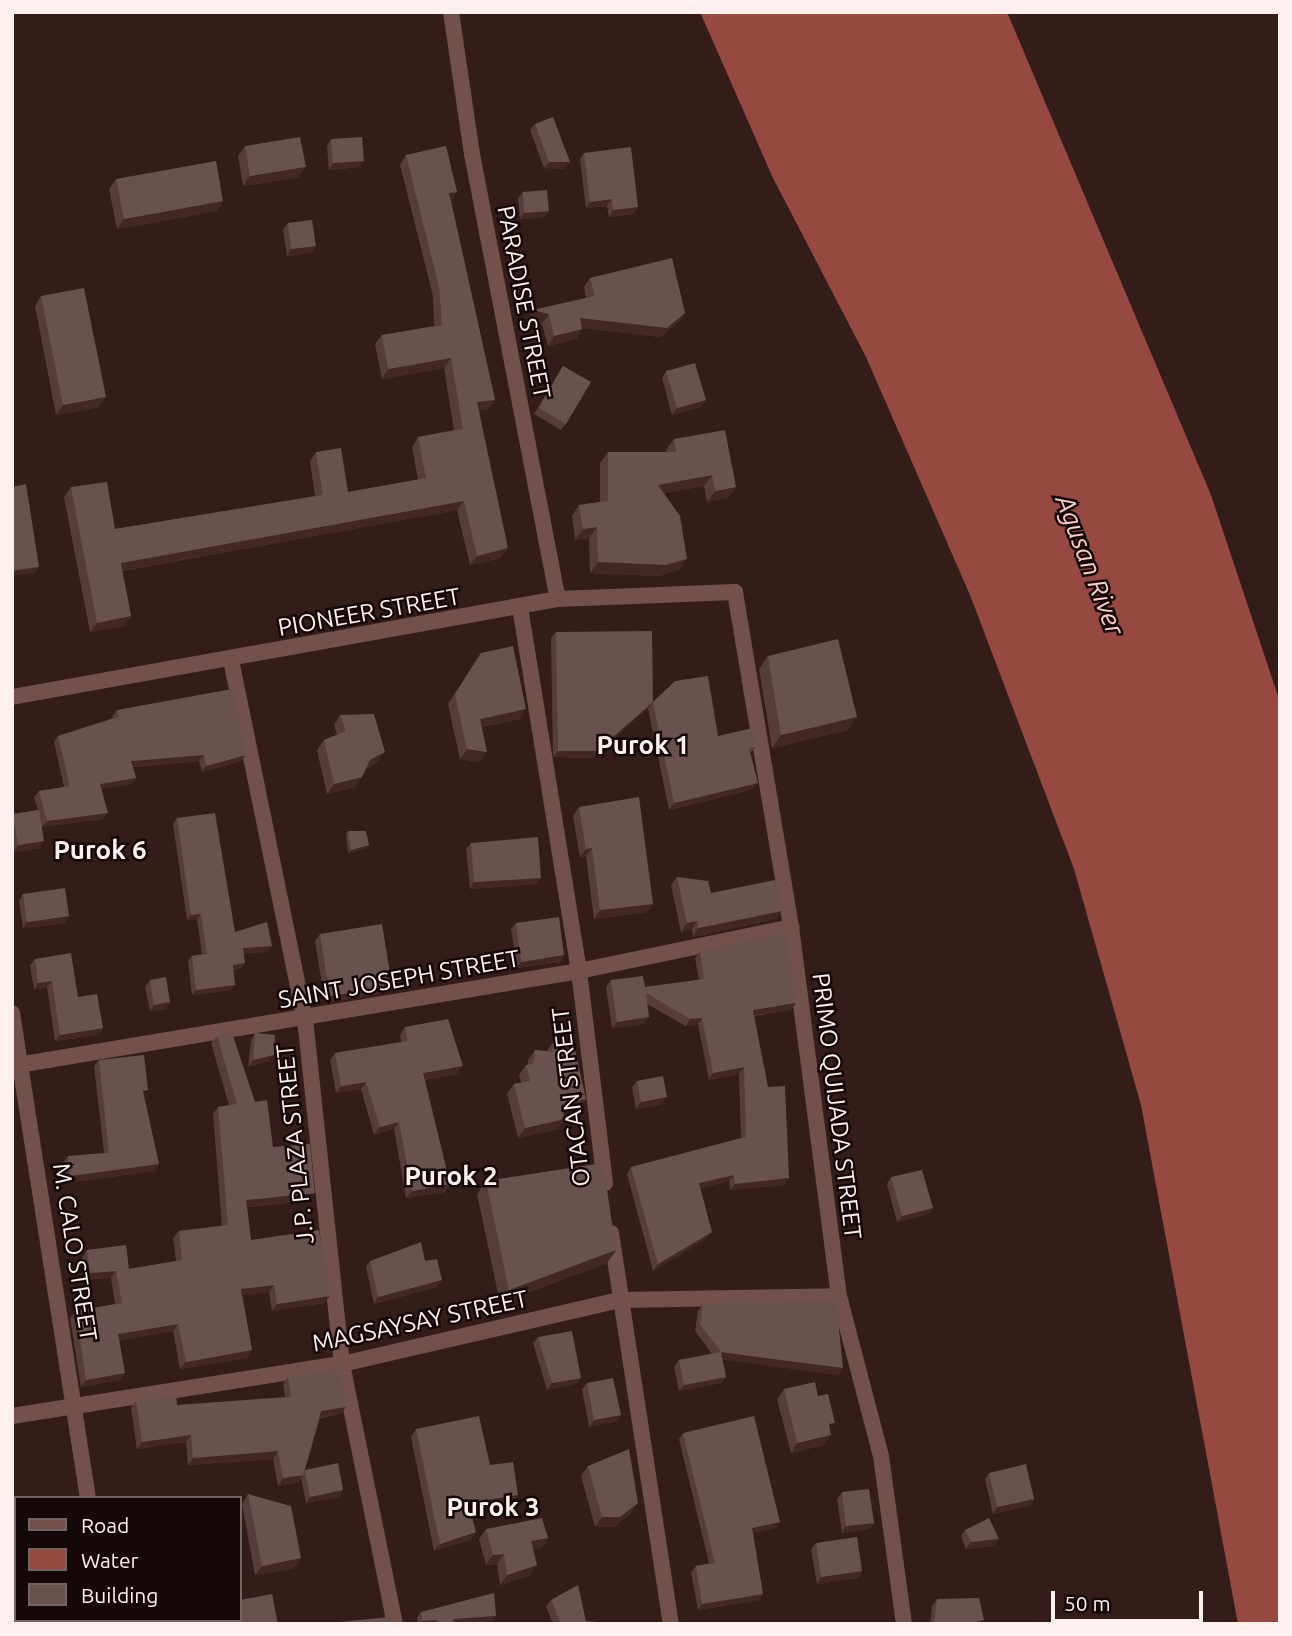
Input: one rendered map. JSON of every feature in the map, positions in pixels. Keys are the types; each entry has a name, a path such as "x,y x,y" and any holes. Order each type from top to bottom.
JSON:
{"street":[{"name":"PARADISE STREET","path":"451,12 472,154 558,599"},
{"name":"PIONEER STREET","path":"12,697 231,660 558,599 735,592"},
{"name":"PRIMO QUIJADA STREET","path":"735,592 791,927 839,1296 881,1456 904,1624"},
{"name":"OTACAN STREET","path":"520,607 579,971 619,1300 671,1624"},
{"name":"J.P. PLAZA STREET","path":"231,660 305,1019 342,1364 395,1624"},
{"name":"SAINT JOSEPH STREET","path":"18,1066 579,971 791,927"},
{"name":"M. CALO STREET","path":"12,1013 18,1066 88,1496"},
{"name":"MAGSAYSAY STREET","path":"12,1416 342,1364 619,1300 839,1296"}],"water":[{"name":"Agusan River","path":"700,12 1007,12 1211,495 1280,702 1280,1624 1238,1624 1141,1105 1074,869 970,595 866,357 773,178"}],"building":[{"path":"553,117 570,162 549,162 535,124"},
{"path":"300,137 306,167 250,176 245,146"},
{"path":"362,137 364,161 333,163 331,139"},
{"path":"446,146 457,192 449,193 495,400 477,402 508,548 477,556 464,501 121,563 131,616 97,623 71,487 107,482 115,529 323,495 316,452 341,448 348,492 426,478 418,437 463,429 451,358 388,369 382,335 442,325 439,287 406,155"},
{"path":"631,147 638,207 613,210 612,199 590,202 584,153"},
{"path":"216,161 223,201 124,219 116,179"},
{"path":"547,190 549,211 524,213 523,192"},
{"path":"312,220 316,246 291,249 288,223"},
{"path":"672,258 685,313 667,328 580,318 582,329 554,336 549,314 533,310 595,296 590,278"},
{"path":"84,288 106,397 63,405 41,296"},
{"path":"695,363 706,400 677,408 666,371"},
{"path":"563,366 591,382 566,424 539,408"},
{"path":"725,430 736,487 715,491 712,475 658,485 680,516 687,559 666,565 598,562 597,527 583,529 579,505 608,501 608,452 676,452 674,439"},
{"path":"26,484 39,567 12,571 12,487"},
{"path":"652,631 653,702 597,751 558,751 556,632"},
{"path":"838,639 857,717 781,735 768,656"},
{"path":"513,646 526,709 480,719 487,752 467,749 455,694 481,653"},
{"path":"708,676 718,736 753,728 756,747 749,748 758,783 674,803 653,702 675,681"},
{"path":"232,689 246,755 206,766 204,755 131,761 136,778 100,784 108,813 47,821 39,791 70,786 58,736 119,717 117,710"},
{"path":"374,714 385,752 370,760 362,777 334,784 324,740 346,731 340,715"},
{"path":"639,797 653,904 600,910 592,848 586,849 579,807"},
{"path":"39,810 44,841 18,845 13,814"},
{"path":"215,813 235,932 267,922 272,946 243,948 245,963 233,965 235,985 196,990 192,956 207,954 201,914 191,915 177,818"},
{"path":"348,831 366,831 369,845 351,850"},
{"path":"538,837 541,878 474,882 471,843"},
{"path":"677,877 708,881 711,893 775,880 782,911 698,928 697,921 687,923"},
{"path":"65,888 69,916 27,922 23,894"},
{"path":"559,917 564,955 521,962 516,923"},
{"path":"382,924 392,986 330,996 320,934"},
{"path":"785,933 796,1003 753,1010 768,1087 785,1086 789,1178 735,1184 734,1175 699,1183 712,1232 658,1264 631,1167 746,1137 744,1067 713,1073 702,1018 690,1019 646,993 649,1017 617,1022 611,980 643,976 645,987 704,979 700,951"},
{"path":"71,953 78,997 97,994 103,1028 60,1035 52,981 38,983 35,959"},
{"path":"166,977 170,1002 154,1005 150,980"},
{"path":"448,1019 463,1066 423,1073 450,1184 412,1191 399,1122 380,1127 366,1082 341,1086 335,1053 408,1041 405,1027"},
{"path":"232,1033 255,1102 267,1100 273,1147 310,1144 315,1193 246,1200 251,1240 319,1230 330,1296 277,1304 274,1285 241,1289 252,1350 186,1362 178,1324 118,1334 125,1373 86,1380 76,1311 122,1303 116,1271 90,1273 87,1250 126,1245 129,1269 182,1260 179,1231 228,1225 218,1107 237,1104 217,1036"},
{"path":"255,1033 275,1035 274,1055 253,1060"},
{"path":"553,1042 574,1045 586,1099 561,1105 565,1119 525,1128 514,1084 530,1081 526,1065 533,1064 535,1050 552,1052"},
{"path":"144,1055 148,1090 143,1091 159,1164 70,1176 68,1156 109,1153 99,1060"},
{"path":"663,1076 667,1097 641,1102 637,1081"},
{"path":"603,1163 616,1250 509,1290 486,1181"},
{"path":"922,1170 933,1208 902,1216 891,1177"},
{"path":"421,1242 425,1261 437,1259 442,1280 378,1297 370,1261"},
{"path":"836,1300 843,1368 721,1352 700,1324 703,1304"},
{"path":"572,1331 581,1378 552,1383 538,1337"},
{"path":"721,1352 726,1377 684,1385 679,1360"},
{"path":"339,1369 346,1407 321,1411 303,1475 283,1478 278,1451 193,1458 191,1435 142,1442 136,1401 176,1395 177,1405 291,1397 288,1377"},
{"path":"613,1378 621,1415 594,1420 587,1383"},
{"path":"815,1382 818,1396 828,1394 835,1423 829,1424 831,1435 797,1443 784,1389"},
{"path":"479,1416 490,1465 513,1462 518,1495 468,1503 476,1532 440,1544 416,1429"},
{"path":"754,1416 780,1522 752,1528 763,1594 702,1604 696,1566 715,1563 683,1433"},
{"path":"629,1449 638,1503 620,1517 602,1517 588,1466"},
{"path":"338,1463 343,1490 310,1497 305,1470"},
{"path":"1026,1464 1034,1499 997,1507 989,1473"},
{"path":"869,1489 874,1523 846,1526 842,1492"},
{"path":"248,1494 291,1506 301,1558 262,1566"},
{"path":"542,1518 548,1538 531,1541 537,1565 507,1575 504,1554 493,1555 486,1529"},
{"path":"989,1518 999,1539 971,1542 965,1530"},
{"path":"857,1537 862,1571 821,1577 816,1543"},
{"path":"14,1577 14,1598 12,1598"},
{"path":"578,1585 586,1621 598,1624 561,1624 551,1600"},
{"path":"494,1593 496,1616 453,1619 454,1624 438,1624 437,1620 422,1621 421,1612"},
{"path":"272,1594 278,1624 177,1624 242,1622 242,1600"},
{"path":"979,1598 984,1620 968,1624 934,1624 937,1599"},
{"path":"389,1617 394,1624 320,1624"}],"district":[{"name":"Purok 1","path":"643,745"},
{"name":"Purok 6","path":"100,850"},
{"name":"Purok 2","path":"451,1176"},
{"name":"Purok 3","path":"493,1507"}]}
